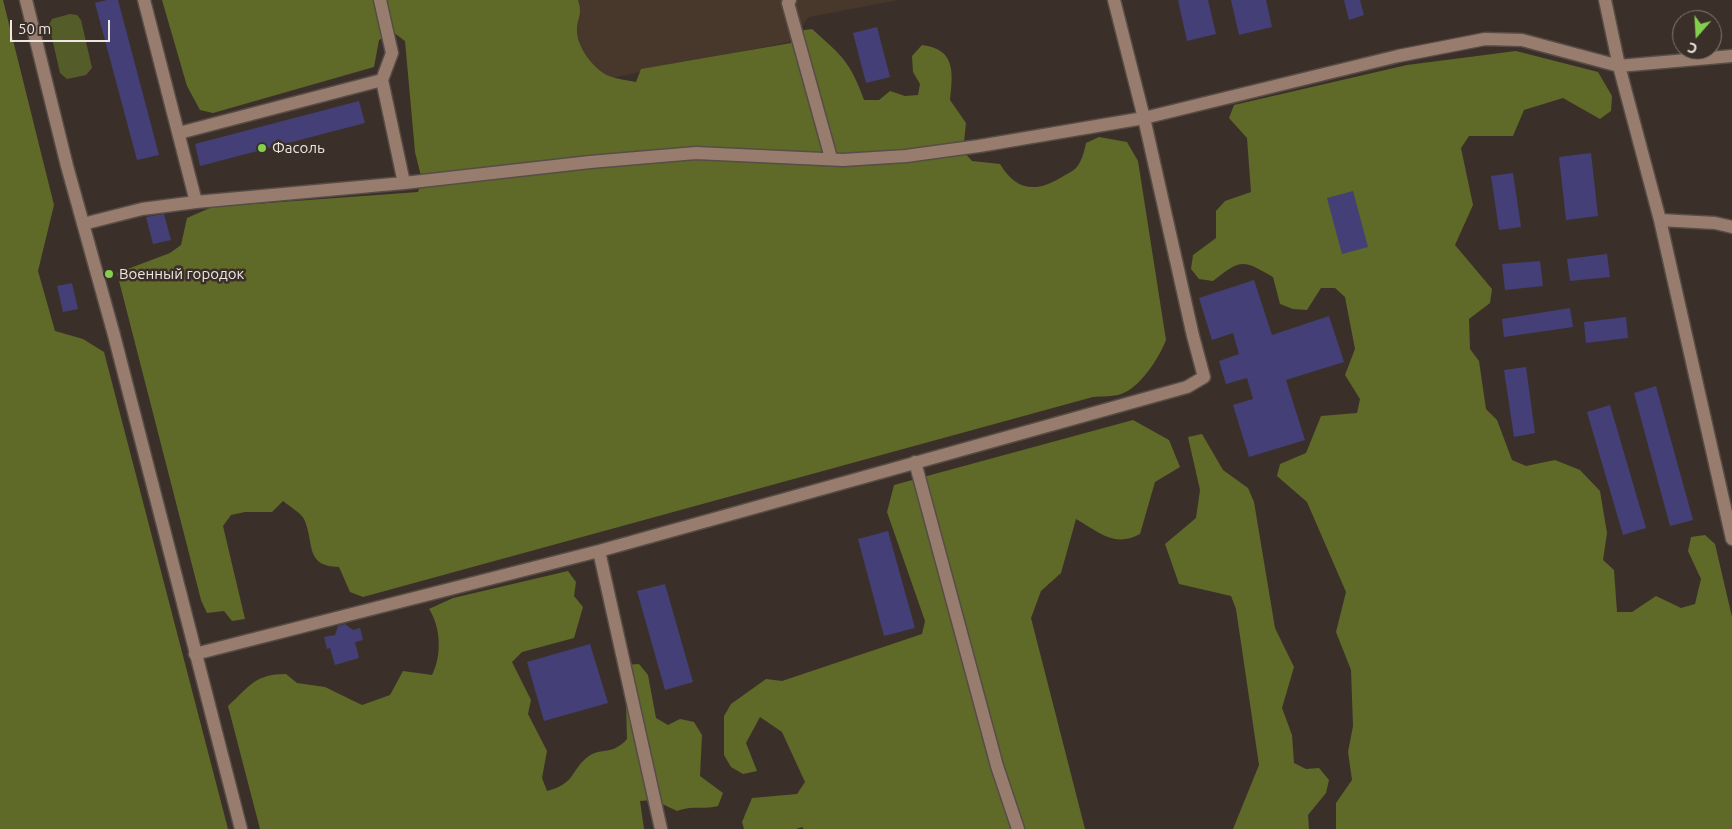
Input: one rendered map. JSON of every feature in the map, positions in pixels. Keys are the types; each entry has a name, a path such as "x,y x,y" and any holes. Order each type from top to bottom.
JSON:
{"street":[{"path":"26,0 241,829"},
{"path":"144,0 196,202"},
{"path":"380,0 392,53 382,80 404,183"},
{"path":"195,654 599,551 1187,387 1204,377 1192,336 1144,118 1114,0"},
{"path":"1605,0 1619,66 1660,220 1732,539"},
{"path":"788,1 832,158"},
{"path":"83,224 142,209 196,202 696,153 852,159 933,152 1144,118 1398,56 1485,40 1522,40 1619,66 1732,56"},
{"path":"179,133 382,80"},
{"path":"1660,220 1715,223 1732,227"},
{"path":"915,462 998,766 1018,829"},
{"path":"599,551 661,829"}],"shaded area":[{"path":"546,0 898,0 809,17 789,42 566,87"}],"green space":[{"path":"0,0 3,0 54,205 38,271 55,331 83,339 104,352 228,829 0,829"},
{"path":"162,0 578,0 580,10 577,36 587,57 603,73 619,79 636,82 641,69 791,43 798,31 812,29 844,60 854,76 864,100 879,100 890,91 905,96 918,95 920,84 913,72 912,56 922,45 933,47 947,57 950,64 952,81 950,100 966,123 963,151 972,161 1000,164 1013,180 1027,187 1044,186 1075,169 1081,160 1086,143 1099,137 1127,142 1138,161 1166,340 1159,355 1142,379 1128,391 1121,394 1093,397 363,597 350,592 339,567 328,566 315,558 304,519 283,501 272,512 245,512 231,515 223,526 245,619 232,621 224,611 207,613 201,600 117,273 170,253 181,245 187,218 212,207 418,192 422,180 415,152 405,41 393,32 379,40 374,67 213,113 200,110 187,86"},
{"path":"70,14 77,15 81,20 92,68 86,75 67,79 60,73 49,25 52,19"},
{"path":"1516,51 1598,72 1612,96 1611,111 1600,119 1563,98 1524,110 1513,136 1469,136 1461,148 1473,205 1455,245 1492,289 1490,303 1469,319 1470,349 1479,361 1486,409 1497,420 1512,460 1526,466 1555,460 1580,470 1600,491 1607,533 1603,560 1614,570 1617,612 1632,612 1656,596 1681,608 1695,604 1701,579 1688,551 1691,537 1705,535 1715,544 1732,617 1732,829 1336,829 1336,803 1352,780 1348,752 1353,726 1351,670 1336,632 1346,592 1307,502 1277,476 1280,464 1306,453 1321,416 1357,413 1360,399 1345,375 1355,349 1345,297 1335,288 1321,288 1307,310 1293,309 1280,304 1273,277 1263,271 1242,264 1236,265 1213,281 1199,279 1191,269 1193,255 1216,238 1216,211 1225,201 1251,192 1247,138 1229,118 1234,105 1407,65"},
{"path":"1133,420 1169,440 1180,467 1155,482 1140,534 1131,538 1114,539 1076,519 1061,573 1041,591 1031,618 1085,829 804,829 802,827 796,829 744,829 742,822 752,798 797,794 805,782 782,732 760,717 746,743 757,771 743,774 731,767 724,755 724,716 731,704 766,679 782,681 922,634 925,621 887,512 894,485"},
{"path":"1202,434 1223,470 1248,488 1254,502 1275,628 1294,667 1282,708 1292,735 1294,763 1306,769 1319,768 1329,780 1326,793 1308,815 1309,829 1233,829 1259,765 1236,609 1231,596 1179,584 1165,544 1196,518 1200,490 1188,437"},
{"path":"568,571 576,582 574,596 583,607 574,638 522,652 512,662 531,700 528,714 547,751 542,778 547,791 568,781 578,766 589,756 594,753 617,748 627,739 625,665 639,664 648,675 656,718 668,725 680,719 694,722 702,735 700,776 723,793 718,806 688,808 677,811 654,800 640,801 644,829 260,829 228,706 248,687 267,676 286,674 297,683 325,687 362,705 390,695 403,671 432,675 439,651 439,642 436,624 429,609 453,598"}],"building":[{"path":"118,0 159,155 137,160 95,3"},
{"path":"1178,0 1208,0 1216,34 1187,41"},
{"path":"1231,0 1266,0 1272,27 1239,35"},
{"path":"1344,0 1360,0 1364,15 1349,20"},
{"path":"877,27 890,77 866,83 853,33"},
{"path":"359,101 365,123 200,166 195,144"},
{"path":"1591,153 1598,216 1566,220 1559,157"},
{"path":"1513,173 1521,227 1499,230 1491,176"},
{"path":"1353,191 1368,247 1342,254 1327,198"},
{"path":"164,214 171,240 153,244 146,217"},
{"path":"1607,254 1610,277 1570,281 1567,259"},
{"path":"1540,261 1543,286 1505,290 1502,264"},
{"path":"1254,280 1272,335 1329,316 1344,362 1286,380 1305,440 1249,457 1233,405 1253,399 1247,378 1226,384 1219,361 1239,354 1233,333 1212,340 1199,298"},
{"path":"72,283 78,309 63,312 57,286"},
{"path":"1570,308 1573,327 1504,337 1502,319"},
{"path":"1626,317 1628,338 1586,343 1584,322"},
{"path":"1526,367 1535,433 1514,437 1504,370"},
{"path":"1656,386 1693,520 1670,526 1634,393"},
{"path":"1610,405 1646,528 1623,535 1587,412"},
{"path":"888,531 915,628 884,636 858,539"},
{"path":"665,584 693,682 665,690 637,591"},
{"path":"345,624 353,630 360,628 363,640 355,642 359,658 335,665 330,648 327,649 324,637 335,635 338,626"},
{"path":"590,644 608,703 544,721 527,662"}],"place":[{"name":"Фасоль","path":"262,148"},
{"name":"Военный городок","path":"109,274"}]}
